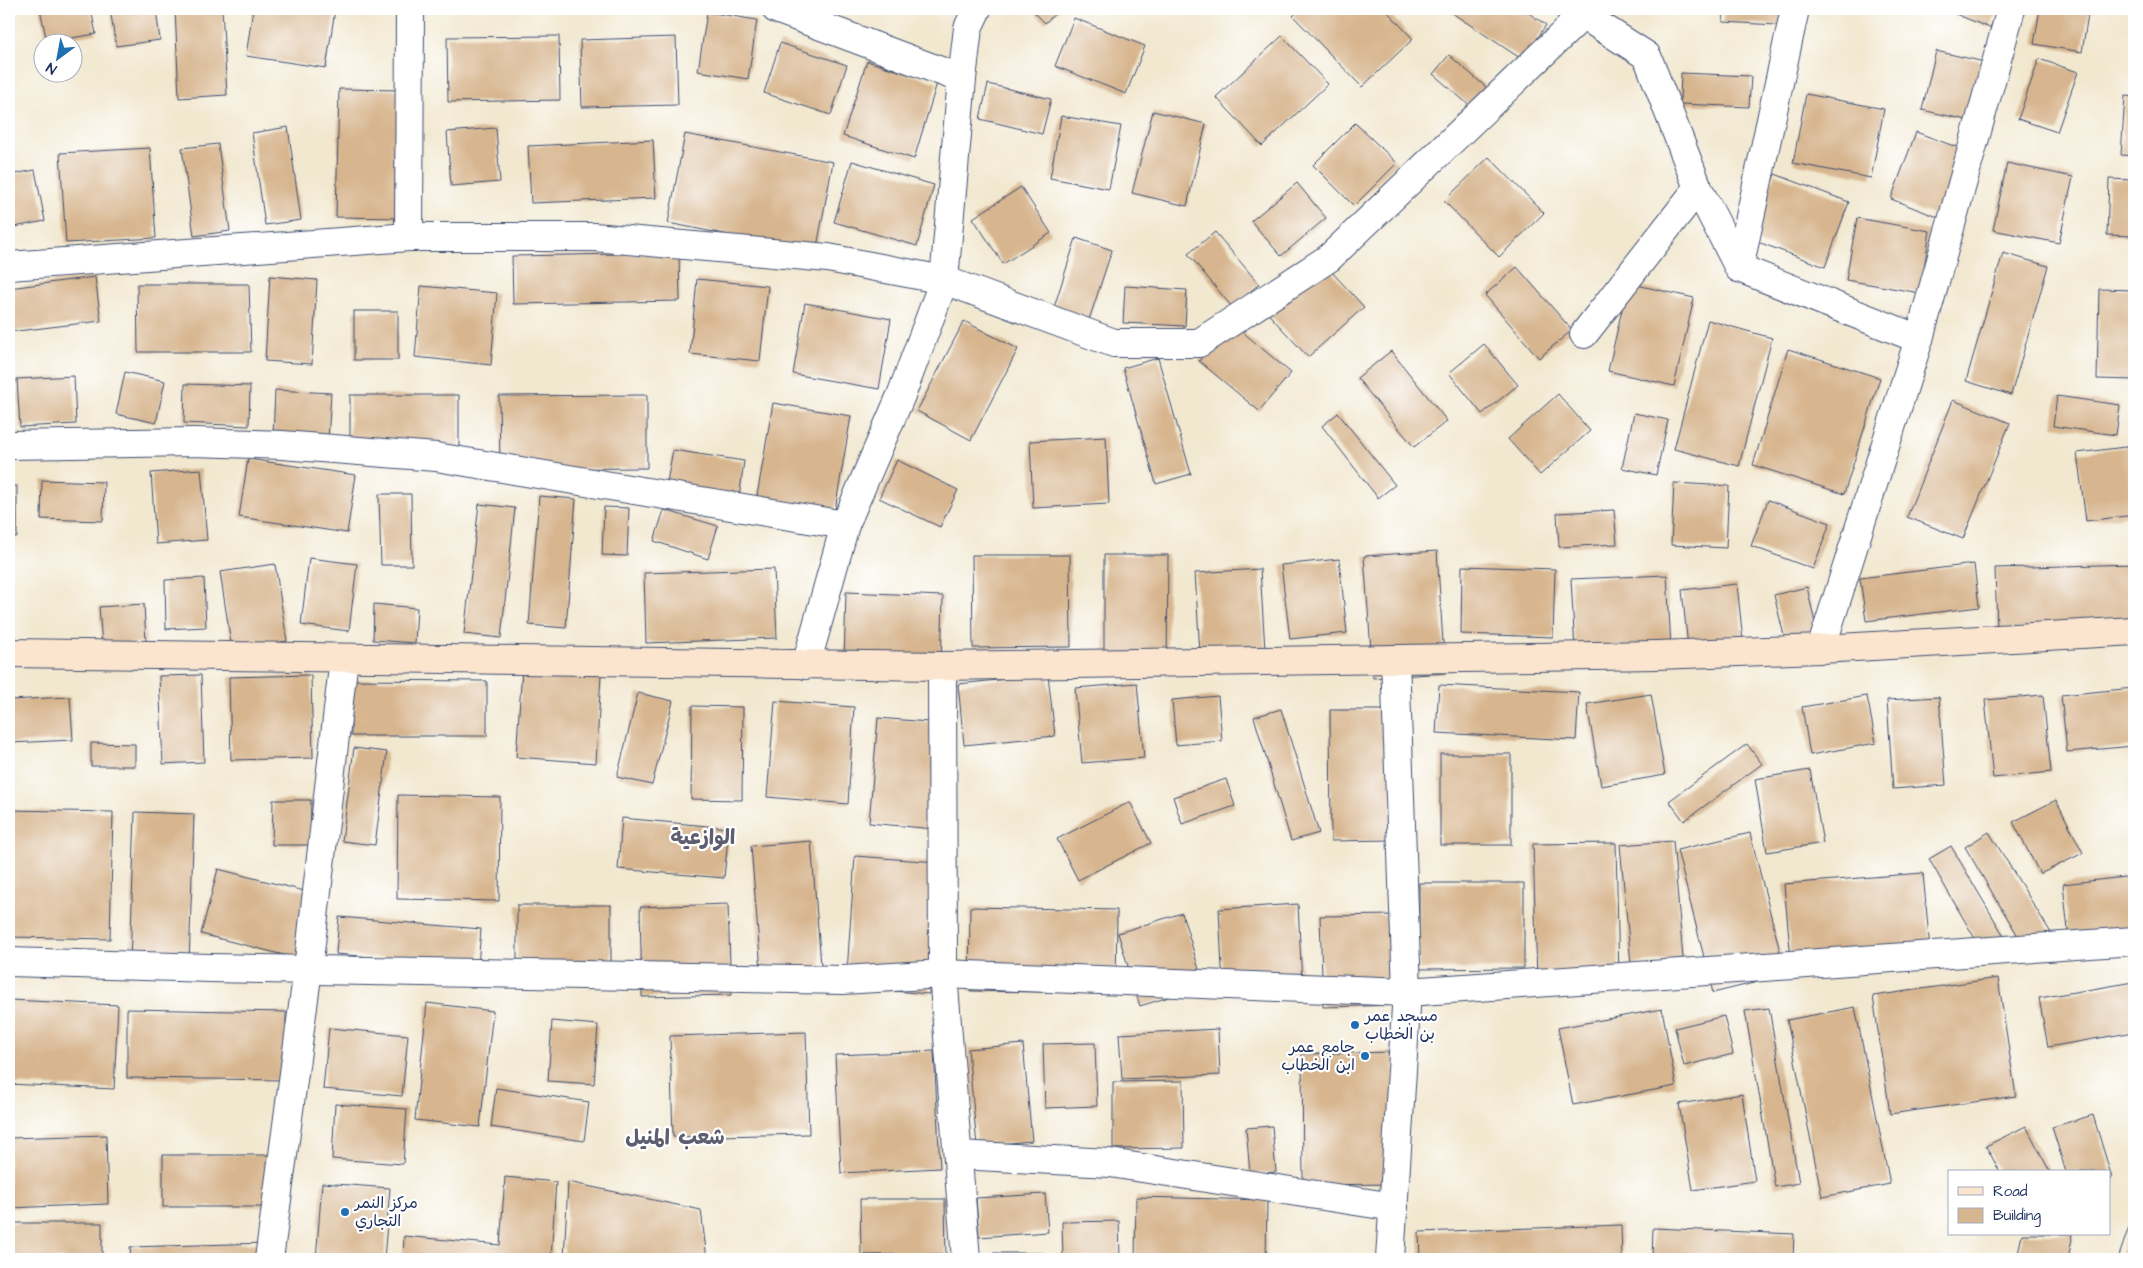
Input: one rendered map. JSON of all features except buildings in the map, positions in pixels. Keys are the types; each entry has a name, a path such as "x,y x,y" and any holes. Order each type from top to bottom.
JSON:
{"street":[{"path":"409,237 410,9"},
{"path":"776,9 962,79"},
{"path":"806,665 845,525 902,393 944,280 968,28 977,9"},
{"path":"1739,268 1795,9"},
{"path":"1821,649 1919,339 2011,9"},
{"path":"9,266 409,237 594,237 828,258 944,280 1114,343 1199,343 1330,258 1573,10 1647,56 1698,188 1739,268 1919,339"},
{"path":"1584,334 1698,188"},
{"path":"9,445 194,442 282,445 436,457 845,525"},
{"path":"9,653 942,666 1657,655 1821,649 2134,631"},
{"path":"269,1259 308,969 344,658"},
{"path":"1390,1259 1407,992 1394,659"},
{"path":"942,666 943,974 966,1259"},
{"path":"9,962 210,968 843,980 943,974 1407,992 2134,942"},
{"path":"958,1155 1110,1163 1394,1207"}],"place":[{"name":"مسجد عمر بن الخطاب","path":"1355,1025"},
{"name":"جامع عمر ابن الخطاب","path":"1365,1056"},
{"name":"مركز النمر التجاري","path":"345,1212"}],"district":[{"name":"الوازعية","path":"703,837"},
{"name":"شعب المنيل","path":"675,1137"}]}
